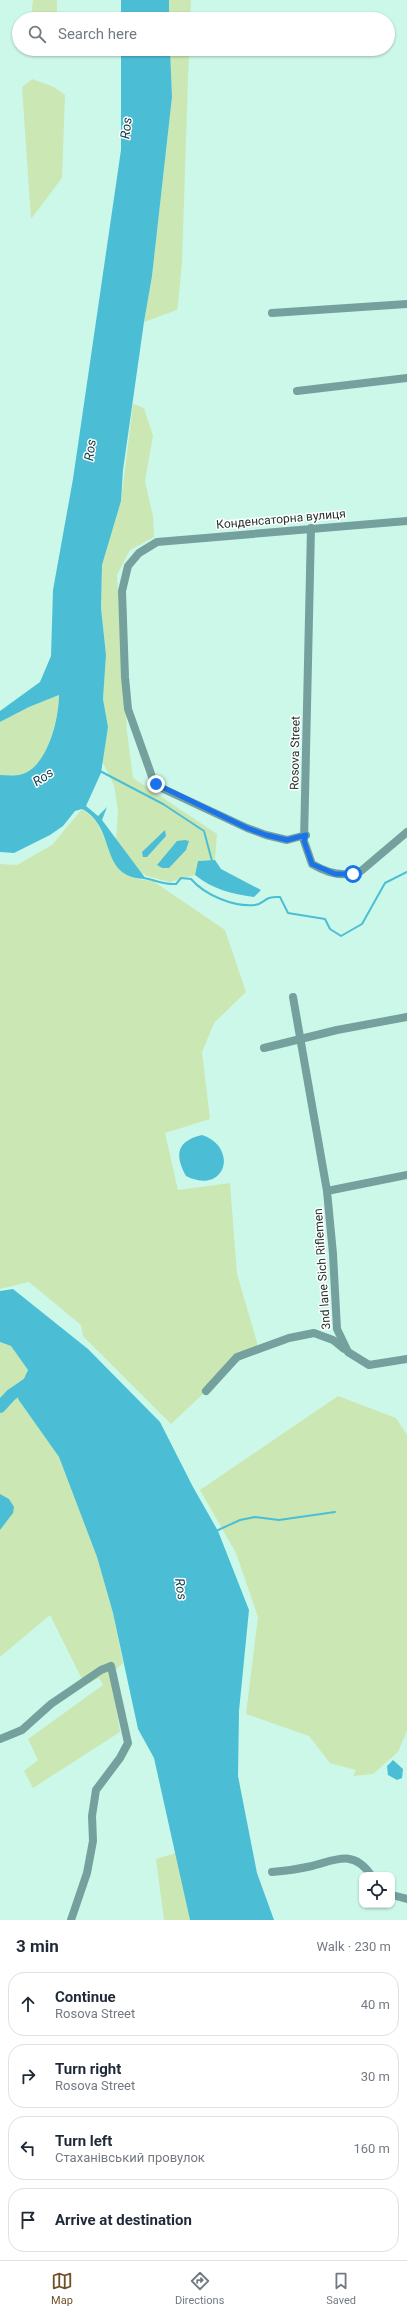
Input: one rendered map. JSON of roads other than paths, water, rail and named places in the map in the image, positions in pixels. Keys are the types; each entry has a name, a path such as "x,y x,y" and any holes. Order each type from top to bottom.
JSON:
{"street":[{"path":"272,313 407,304"},
{"path":"297,391 407,378"},
{"name":"Конденсаторна вулиця","path":"306,835 287,840 266,835 247,828 156,784 128,709 125,677 122,591 128,566 139,553 157,542 407,520"},
{"name":"Rosova Street","path":"311,528 306,835 304,841 312,864 335,874 353,874 361,871 407,832"},
{"name":"3nd lane Sich Riflemen","path":"293,997 302,1040 327,1191 334,1254 337,1329 348,1352"},
{"path":"264,1048 302,1040 337,1030 407,1017"},
{"name":"3nd lane Sich Riflemen","path":"327,1191 407,1175"},
{"path":"206,1391 237,1357 289,1338 314,1333 333,1340 348,1352 369,1365 407,1359"},
{"path":"0,1740 22,1730 51,1704 100,1670 111,1666 128,1744 120,1758 96,1790 92,1816 93,1841 87,1873 71,1920"},
{"path":"272,1872 301,1868 345,1858 361,1864 368,1872"},
{"path":"395,1896 407,1899"}],"water":[{"path":"121,0 169,0 169,12 121,12"},
{"name":"Ros","path":"121,56 170,56 172,97 152,276 123,470 121,501 102,565 101,608 106,655 103,699 108,727 101,773 86,806 98,816 107,807 102,820 146,879 131,876 120,870 109,851 100,828 93,817 82,809 75,811 63,826 50,835 14,853 0,852 0,775 19,775 29,771 37,764 50,742 57,717 59,695 29,707 0,722 0,711 40,682 51,656 53,590 73,479 121,150"},
{"path":"165,830 166,836 147,857 143,857 142,852"},
{"path":"177,841 189,841 186,850 169,868 162,868 157,865"},
{"path":"215,860 221,869 261,890 254,897 238,894 208,884 195,875 198,861"},
{"path":"202,1135 214,1141 221,1149 224,1159 223,1168 218,1175 211,1180 200,1180 186,1176 180,1161 179,1155 183,1145 187,1141"},
{"name":"Ros","path":"13,1289 88,1349 160,1422 193,1487 218,1531 249,1610 239,1711 238,1776 257,1873 274,1920 190,1920 154,1758 138,1729 113,1613 97,1557 59,1457 18,1399 21,1385 28,1370 11,1346 0,1342 0,1291"},
{"path":"0,1494 9,1499 14,1507 13,1513 0,1530"},
{"path":"393,1760 403,1769 402,1778 397,1780 388,1775 387,1766"}],"waterway":[{"path":"100,771 163,804 204,831 212,861"},
{"path":"144,878 172,884 176,884 181,878 191,879 212,895 238,904 255,905 270,898 280,897 288,913 325,919 330,929 341,936 362,924 385,883 407,872"},
{"path":"0,1407 11,1395 33,1380"},
{"path":"216,1531 240,1520 255,1517 279,1520 335,1512"}]}
